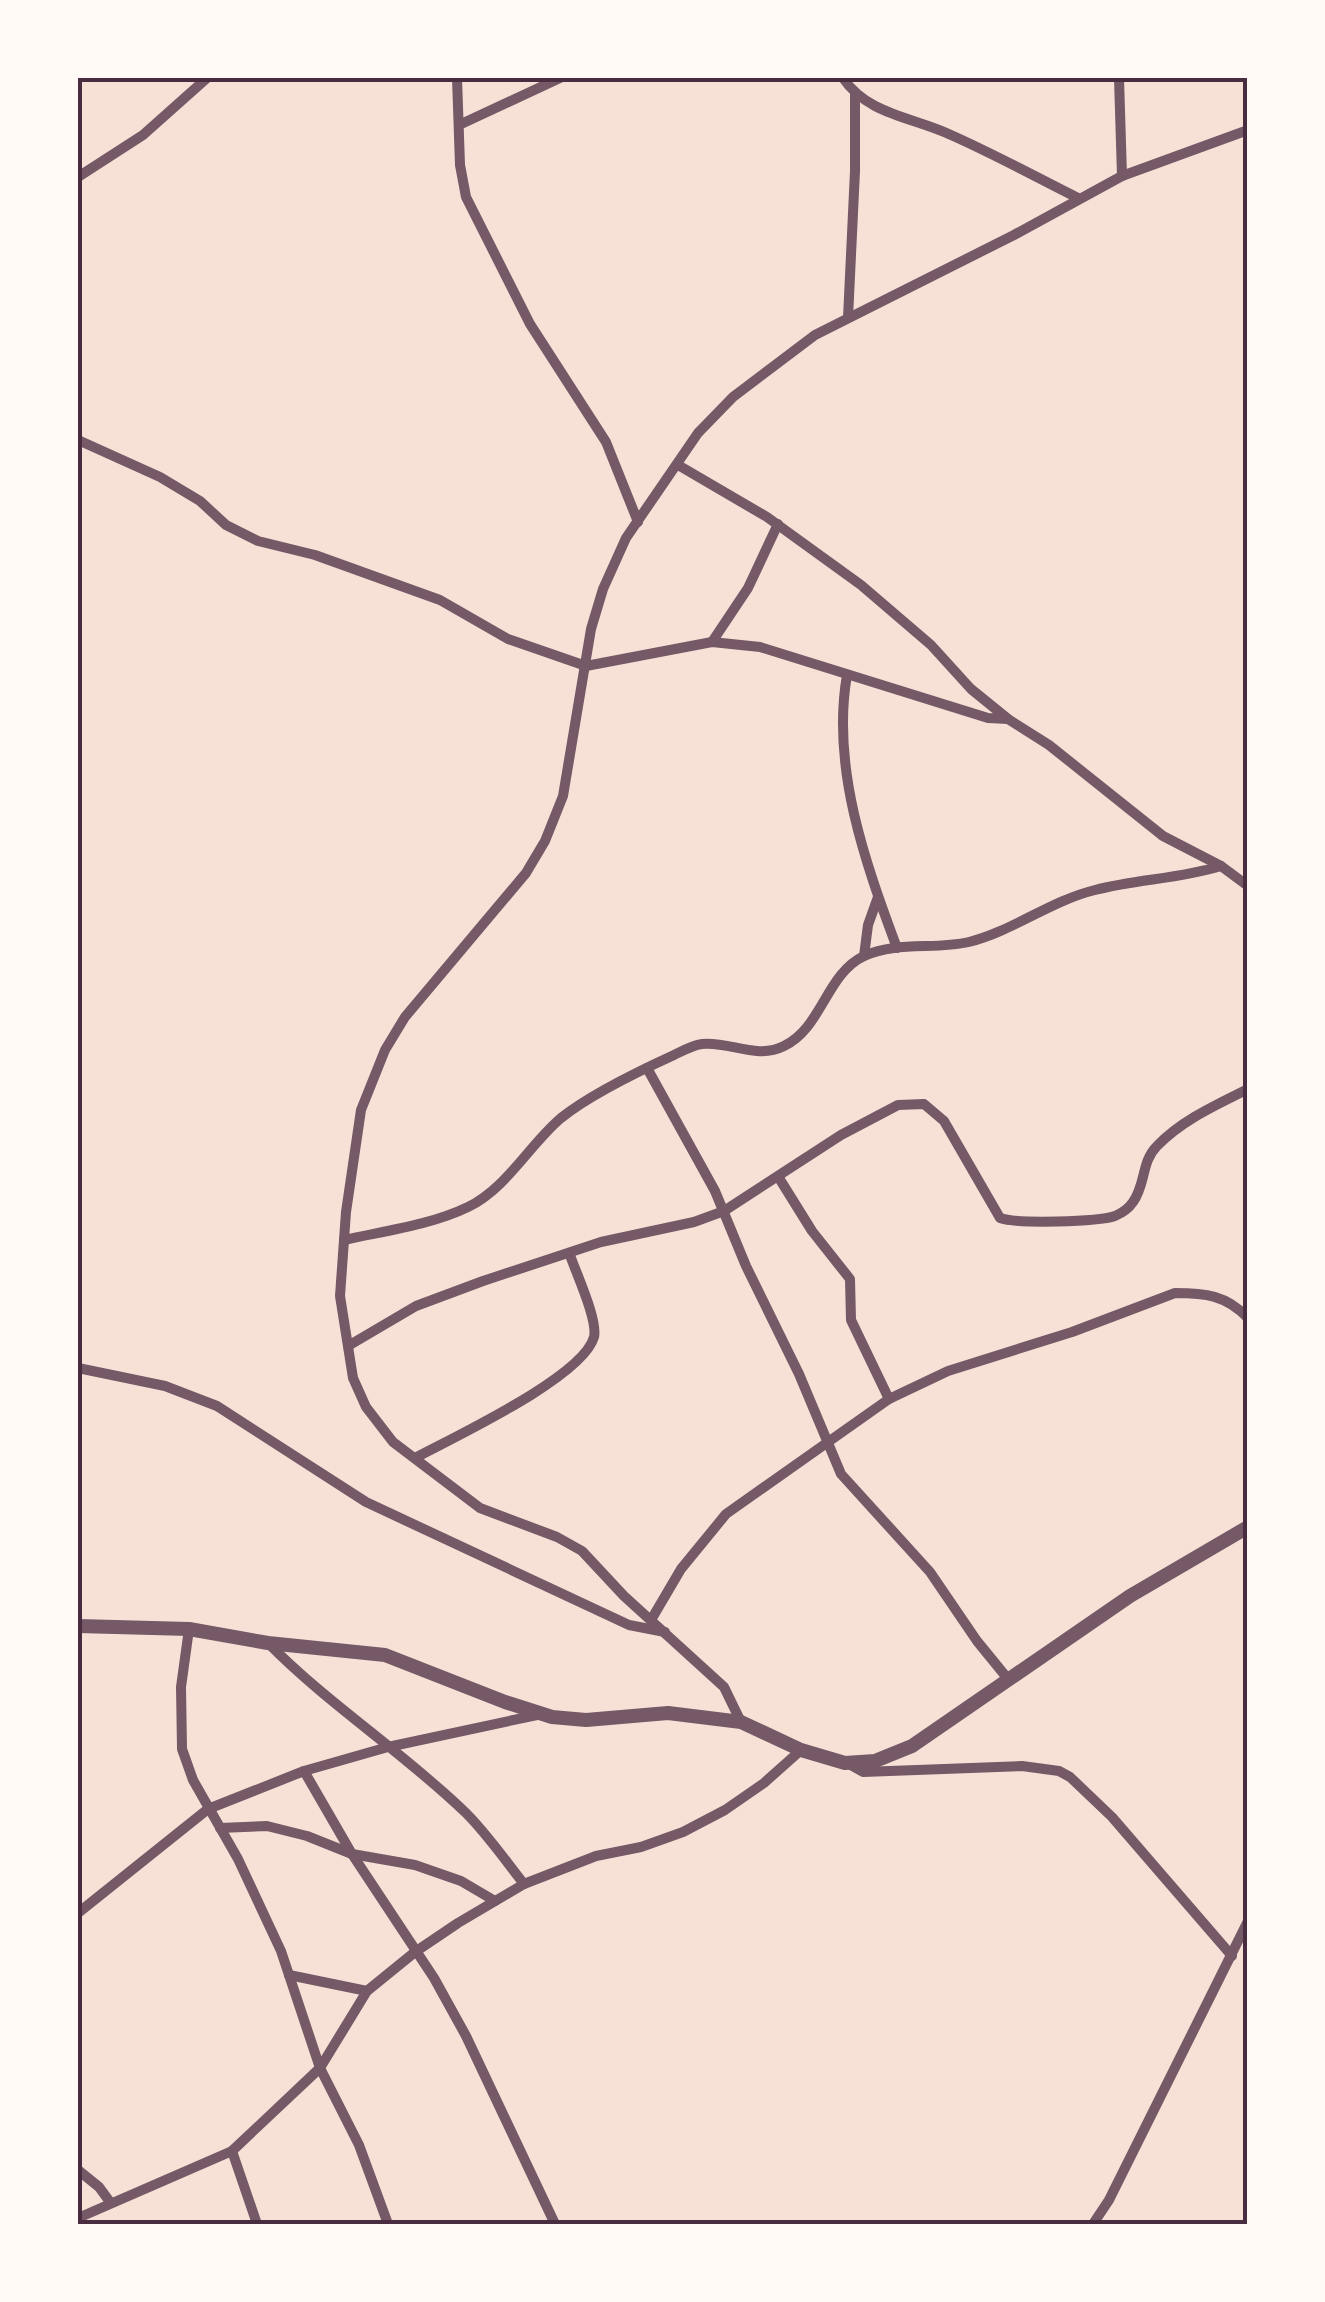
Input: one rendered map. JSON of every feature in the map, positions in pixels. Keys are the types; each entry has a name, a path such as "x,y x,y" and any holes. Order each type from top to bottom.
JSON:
{"street":[{"path":"78,178 143,135 207,78"},
{"path":"457,78 463,181 480,230 530,324 606,442 638,522"},
{"path":"459,125 560,78"},
{"path":"843,78 854,95 875,107 949,134 1078,198"},
{"path":"1119,78 1122,176"},
{"path":"848,318 855,171 854,95"},
{"path":"741,1722 724,1687 582,1551 557,1537 480,1508 393,1442 366,1406 353,1378 340,1296 360,1110 384,1050 404,1016 526,873 545,841 562,796 592,629 604,589 626,538 698,433 733,397 815,335 1122,176 1248,130"},
{"path":"78,440 160,477 200,501 226,526 258,541 316,555 440,600 508,639 586,666 712,642 760,646 988,718 1008,719"},
{"path":"678,464 778,524 861,585 1008,719 1048,745 1163,836 1221,866 1248,886"},
{"path":"712,642 748,588 778,524"},
{"path":"847,674 842,738 850,789 878,897 897,948"},
{"path":"344,1240 470,1207 563,1116 647,1068 701,1044 740,1051 782,1048 809,1027 838,982 864,956 897,948 968,942 1092,890 1144,879 1173,879 1221,866"},
{"path":"864,956 868,925 878,897"},
{"path":"647,1068 697,1154 841,1474 930,1572 1008,1679"},
{"path":"348,1346 416,1306 601,1242 694,1222 724,1211 854,1128 898,1105 917,1103 933,1109 944,1121 1000,1218 1024,1221 1108,1217 1122,1212 1134,1200 1148,1157 1158,1144 1178,1127 1248,1088"},
{"path":"778,1178 812,1231 850,1279 851,1320 889,1399"},
{"path":"415,1458 528,1398 589,1346 594,1326 570,1255"},
{"path":"652,1620 680,1569 726,1514 889,1399 948,1371 1072,1332 1159,1296 1212,1295 1228,1301 1248,1318"},
{"path":"78,1368 164,1386 218,1406 366,1502 629,1625 665,1632"},
{"path":"846,1762 875,1761 912,1746 1130,1596 1248,1526"},
{"path":"78,1626 189,1629 268,1643 385,1655 543,1714 586,1720 668,1713 741,1722 801,1750 846,1762 864,1772 1022,1766 1060,1771 1112,1817 1232,1956"},
{"path":"189,1629 181,1687 182,1749 208,1809 238,1859 289,1975 320,2068 359,2145 384,2221"},
{"path":"268,1643 328,1700 468,1815 524,1884"},
{"path":"78,1912 208,1809 304,1771 388,1747 543,1714"},
{"path":"78,2220 110,2202 232,2150 320,2068 367,1991 414,1952 524,1884 596,1856 641,1847 683,1832 738,1801 801,1750"},
{"path":"304,1771 352,1854 434,1978 466,2036 555,2224"},
{"path":"220,1828 267,1826 308,1836 352,1854 416,1864 461,1881 495,1901"},
{"path":"1093,2224 1109,2200 1248,1921"},
{"path":"289,1975 367,1991"},
{"path":"232,2150 257,2224"},
{"path":"78,2170 110,2202"},
{"path":"78,2220 85,2224"}]}
